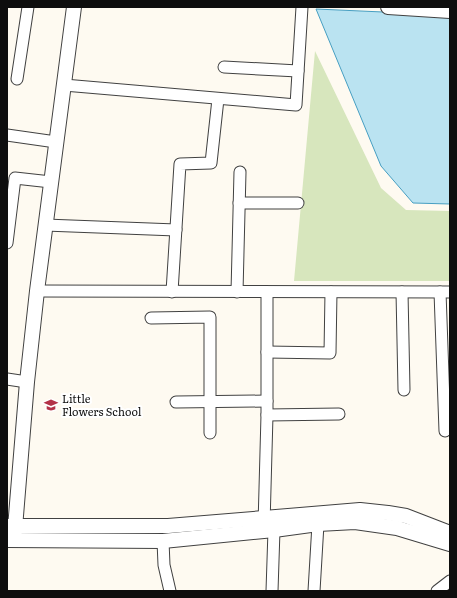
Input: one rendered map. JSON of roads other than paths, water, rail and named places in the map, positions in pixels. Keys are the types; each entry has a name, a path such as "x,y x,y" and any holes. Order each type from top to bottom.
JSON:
{"street":[{"path":"17,79 28,7"},
{"path":"11,534 37,292 74,7"},
{"path":"64,85 296,105 302,7"},
{"path":"388,7 450,11"},
{"path":"224,67 298,70"},
{"path":"172,292 180,164 211,163 218,99"},
{"path":"7,135 56,142"},
{"path":"237,292 240,172"},
{"path":"7,244 11,178 51,182"},
{"path":"239,203 298,203"},
{"path":"46,225 176,230"},
{"path":"37,292 445,292 445,431"},
{"path":"267,292 267,527 272,591"},
{"path":"267,352 330,353 331,292"},
{"path":"402,292 404,390"},
{"path":"151,318 210,317 210,434"},
{"path":"7,379 27,382"},
{"path":"176,402 267,401"},
{"path":"267,415 339,414"},
{"path":"11,534 163,541 267,527 360,510 406,516 450,533"},
{"path":"11,534 168,526 267,527 355,522 397,528 450,544"},
{"path":"314,591 318,524"},
{"path":"163,541 164,564 170,591"},
{"path":"437,591 450,581"}],"water":[{"path":"316,9 450,15 450,204 413,203 381,166"}],"place":[{"name":"Little Flowers School","path":"51,405"}]}
